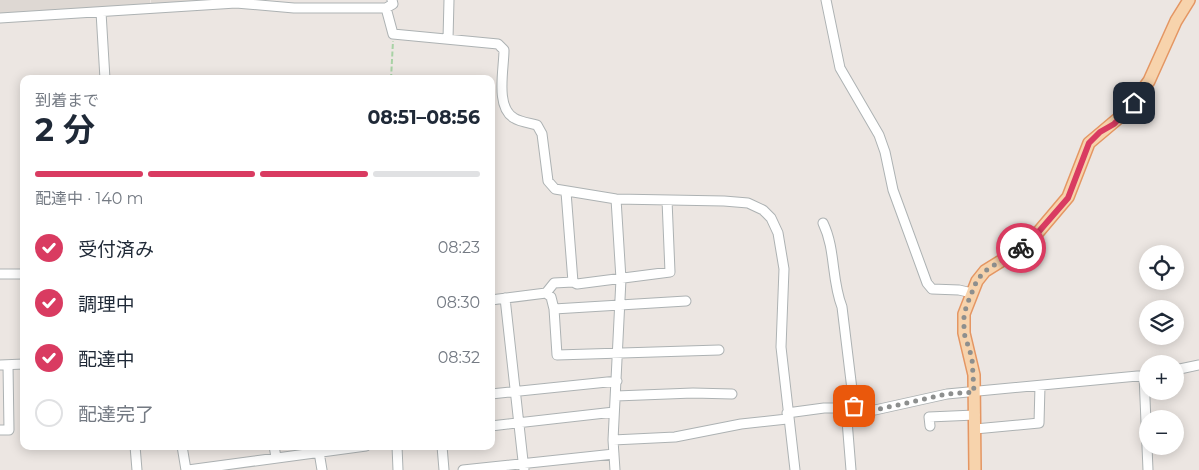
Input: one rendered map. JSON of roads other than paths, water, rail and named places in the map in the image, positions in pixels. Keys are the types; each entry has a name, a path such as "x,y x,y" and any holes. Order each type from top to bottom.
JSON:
{"main road":[{"path":"975,470 972,358 964,333 964,314 972,293 985,271 1022,248 1068,198 1089,143 1127,111 1149,81 1176,21 1189,0"}],"street":[{"path":"0,18 244,2 386,8 393,4 392,0"},
{"path":"448,40 449,0"},
{"path":"826,0 840,68 879,135 893,190 927,283 932,289 959,290 972,293"},
{"path":"386,8 393,34 498,44 504,50 503,99 505,110 514,119 537,125 542,134 548,181 555,189 616,199 748,204 763,210 771,218 778,233 784,269 781,347 787,416 795,470"},
{"path":"101,12 105,75"},
{"path":"566,192 572,282"},
{"path":"615,470 613,440 621,279 616,199"},
{"path":"495,299 546,293 554,284 572,282 577,284 670,272 667,200"},
{"path":"824,223 831,239 836,291 842,307 850,407 851,470"},
{"path":"0,274 20,274"},
{"path":"546,293 550,297 554,310 557,355 719,350"},
{"path":"505,298 523,467"},
{"path":"554,310 686,302"},
{"path":"0,430 9,430 4,365 20,364"},
{"path":"1184,368 1199,365"},
{"path":"613,440 675,437 824,408 850,407 875,410 947,394 1139,376"},
{"path":"495,394 617,381"},
{"path":"975,429 1039,423 1040,386"},
{"path":"616,396 693,393 732,394"},
{"path":"1147,400 1148,470"},
{"path":"495,426 614,412"},
{"path":"930,426 929,417 975,415"},
{"path":"135,450 137,470"},
{"path":"183,450 187,470 335,450"},
{"path":"275,450 276,457"},
{"path":"397,450 398,470"},
{"path":"442,450 444,470"},
{"path":"319,452 322,470"},
{"path":"463,470 523,467 614,454"}]}
